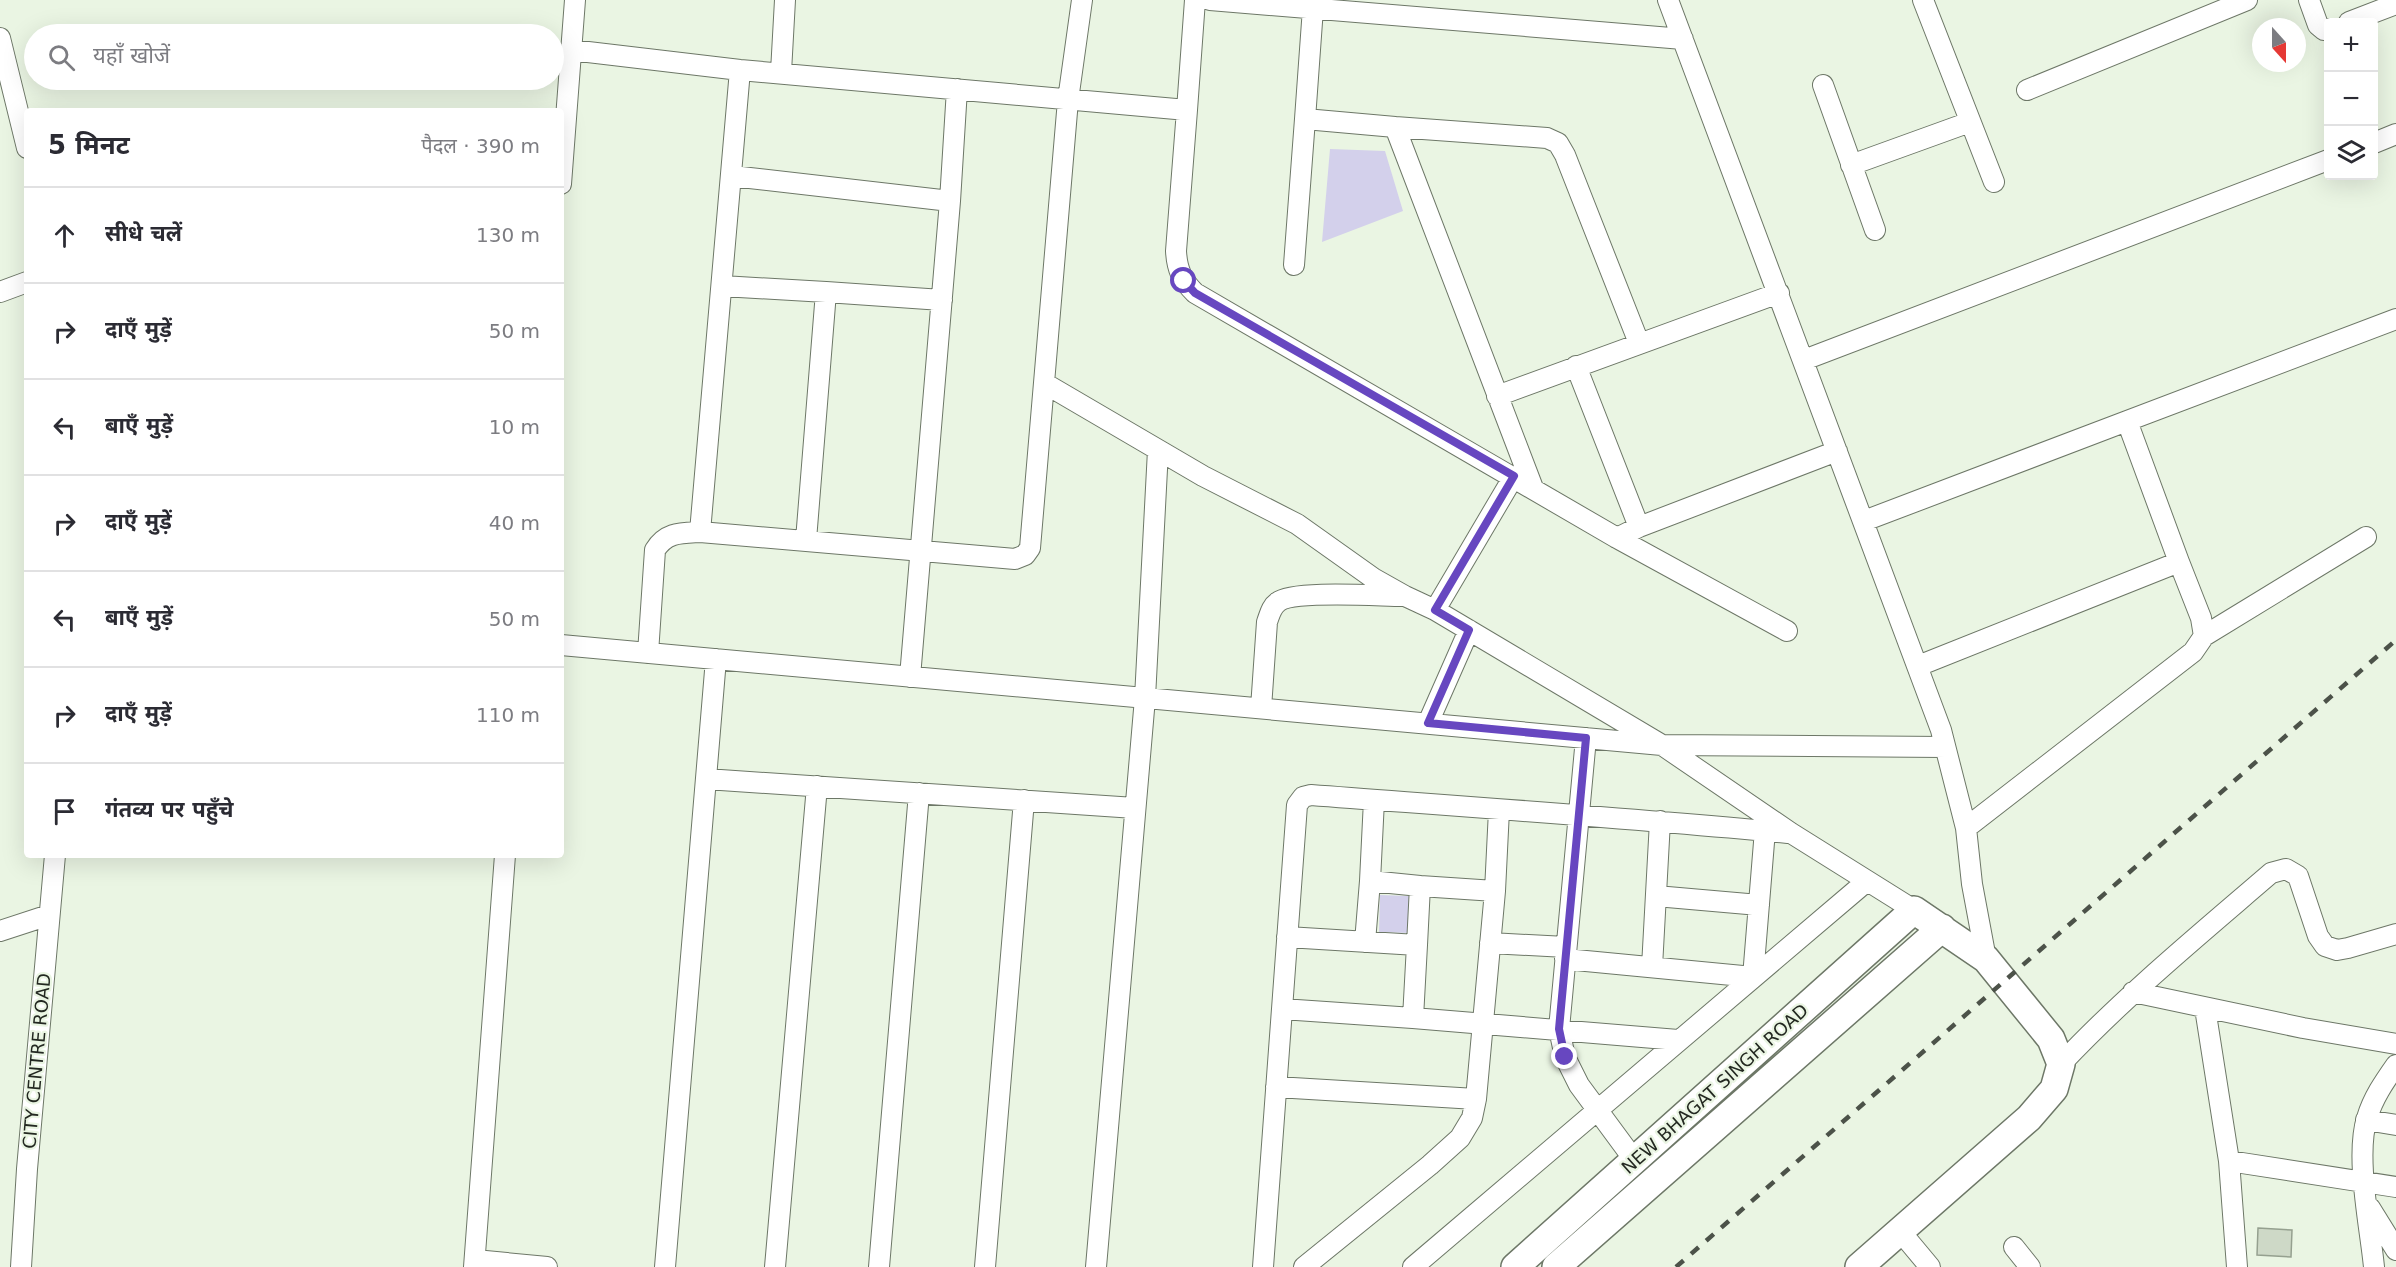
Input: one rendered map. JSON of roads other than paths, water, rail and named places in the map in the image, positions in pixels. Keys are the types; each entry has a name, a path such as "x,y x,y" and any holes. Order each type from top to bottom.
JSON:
{"street":[{"path":"564,144 575,0"},
{"path":"781,72 785,0"},
{"path":"648,653 655,550 662,540 673,534 700,532 921,549 1015,559 1025,555 1030,548 1068,100 1082,0"},
{"path":"1195,0 1176,251 1177,267 1184,281 1195,293 1514,476 1617,538 1787,631"},
{"path":"1210,0 1683,39"},
{"path":"1668,0 1918,666 1946,747 1966,828 1972,884 1986,959"},
{"path":"1923,0 1994,182"},
{"path":"2027,90 2247,0"},
{"path":"2309,0 2318,25 2324,30"},
{"path":"2359,18 2396,4"},
{"path":"1294,265 1313,8"},
{"path":"0,38 24,136"},
{"path":"571,50 741,70 1187,110"},
{"path":"700,532 741,70"},
{"path":"1823,85 1875,230"},
{"path":"910,676 950,201 957,90"},
{"path":"1305,119 1547,138 1558,143 1565,154 1639,343"},
{"path":"1851,165 1970,122"},
{"path":"1395,127 1533,488"},
{"path":"2378,141 2396,134"},
{"path":"1804,360 2324,162"},
{"path":"732,176 950,201"},
{"path":"0,292 24,283"},
{"path":"722,286 942,300"},
{"path":"806,540 826,292"},
{"path":"1497,396 1779,293"},
{"path":"1864,521 2396,319"},
{"path":"1576,366 1639,527"},
{"path":"1044,383 1203,476 1297,524 1373,578 1435,610 1662,745 1791,833 1942,928 1986,959 2051,1040 2061,1064"},
{"path":"2127,421 2201,618 2204,636"},
{"path":"1096,1267 1145,698 1158,450"},
{"path":"1617,538 1639,527 1837,451"},
{"path":"1435,610 1514,476"},
{"path":"1966,828 2193,652 2204,636 2366,537"},
{"path":"1918,666 2179,562"},
{"path":"1261,708 1267,622 1271,609 1278,601 1289,596 1305,595 1405,596"},
{"path":"1428,723 1469,630"},
{"path":"564,645 1662,745 1946,747"},
{"path":"665,1267 716,659"},
{"path":"1586,738 1559,1029 1565,1057 1574,1076 1635,1161"},
{"path":"706,778 1136,808"},
{"path":"776,1267 817,786"},
{"path":"879,1267 919,793"},
{"path":"1263,1267 1297,805 1303,797 1311,795 1579,814 1791,833"},
{"path":"985,1267 1024,800"},
{"path":"1365,942 1374,800"},
{"path":"1304,1267 1430,1165 1460,1138 1472,1118 1476,1099 1495,891 1499,810"},
{"path":"1652,967 1660,821"},
{"path":"1753,977 1765,830"},
{"name":"CITY CENTRE ROAD","path":"21,1267 27,1169 55,858"},
{"path":"505,858 474,1264 547,1267"},
{"path":"1859,1267 2029,1118 2054,1089 2061,1064 2095,1028 2133,992 2271,873 2286,869 2298,876 2318,936 2325,946 2337,950 2396,934"},
{"path":"1413,1267 1867,880"},
{"path":"1370,881 1495,891"},
{"path":"1413,1018 1420,886"},
{"path":"1656,896 1759,905"},
{"name":"NEW BHAGAT SINGH ROAD","path":"1515,1267 1914,910"},
{"path":"0,931 49,915"},
{"name":"NEW BHAGAT SINGH ROAD","path":"1556,1267 1942,928"},
{"path":"1287,937 1417,945"},
{"path":"1490,942 1652,967 1753,977"},
{"path":"2133,992 2396,1044"},
{"path":"2205,1008 2229,1161 2237,1267"},
{"path":"1282,1009 1678,1040"},
{"path":"2374,1267 2363,1145 2366,1120 2379,1090 2396,1065"},
{"path":"1276,1087 1476,1099"},
{"path":"2366,1120 2396,1125"},
{"path":"2229,1161 2396,1187"},
{"path":"2367,1203 2396,1250"},
{"path":"1900,1231 1930,1267"},
{"path":"2014,1247 2030,1267"}],"railway":[{"path":"1676,1267 2396,640"}]}
